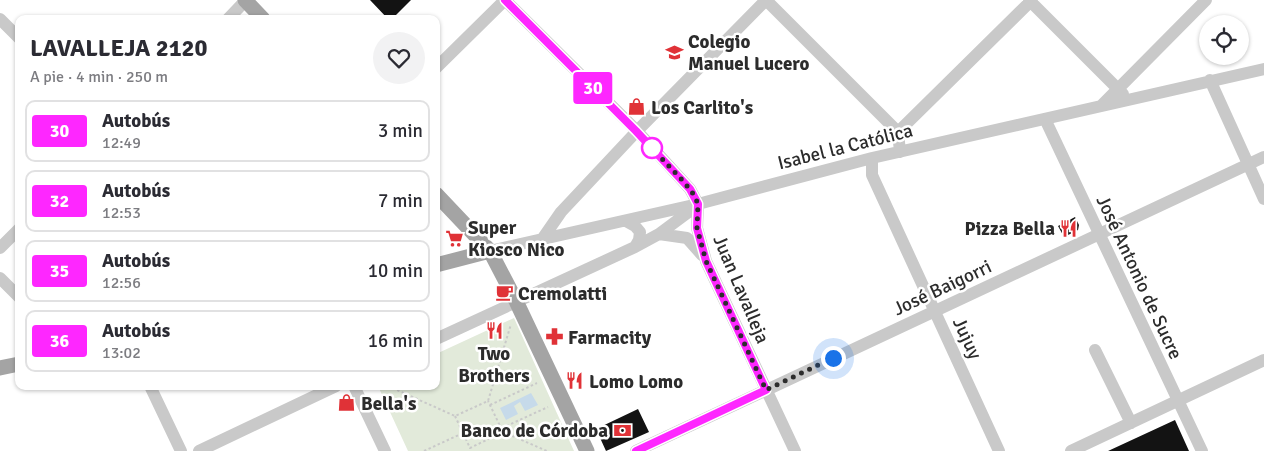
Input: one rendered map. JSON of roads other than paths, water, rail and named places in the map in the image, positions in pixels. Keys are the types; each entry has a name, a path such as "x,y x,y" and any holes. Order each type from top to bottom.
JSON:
{"main road":[{"path":"246,0 259,15"},
{"path":"440,198 490,251 516,301 587,451"},
{"name":"Isabel la Católica","path":"440,264 490,251"},
{"path":"0,368 15,365"}],"street":[{"path":"232,15 246,0"},
{"path":"440,64 505,0 636,131 684,182 698,204 659,234 634,247 440,337"},
{"path":"543,238 561,212 636,131 766,0 898,132 900,152"},
{"path":"898,132 1030,0 1128,99"},
{"path":"1102,105 1206,0"},
{"path":"0,19 15,34"},
{"name":"Isabel la Católica","path":"490,251 698,204 872,158 1264,69"},
{"path":"1210,80 1264,199"},
{"name":"José Antonio de Sucre","path":"1044,119 1202,451"},
{"name":"José Baigorri","path":"636,451 1264,157"},
{"name":"Jujuy","path":"872,158 872,176 999,451"},
{"name":"Juan Lavalleja","path":"698,204 697,228 706,261 795,451"},
{"path":"626,220 640,232 639,240 634,247"},
{"path":"0,248 15,233"},
{"path":"659,234 687,238 706,261"},
{"path":"0,278 15,293"},
{"path":"1094,350 1131,422"},
{"path":"1071,451 1264,360"},
{"path":"152,390 180,451"},
{"path":"199,451 328,390"},
{"path":"356,390 385,451"}],"water":[{"path":"531,393 538,405 525,411 520,402 514,406 518,414 506,420 500,408"}],"place":[{"name":"Colegio Manuel Lucero","path":"674,52"},
{"name":"Los Carlito's","path":"637,107"},
{"name":"Pizza Bella","path":"1069,228"},
{"name":"Super Kiosco Nico","path":"454,238"},
{"name":"Cremolatti","path":"504,293"},
{"name":"Two Brothers","path":"494,330"},
{"name":"Farmacity","path":"554,337"},
{"name":"Lomo Lomo","path":"575,381"},
{"name":"Bella's","path":"347,403"},
{"name":"Banco de Córdoba","path":"622,430"}]}
